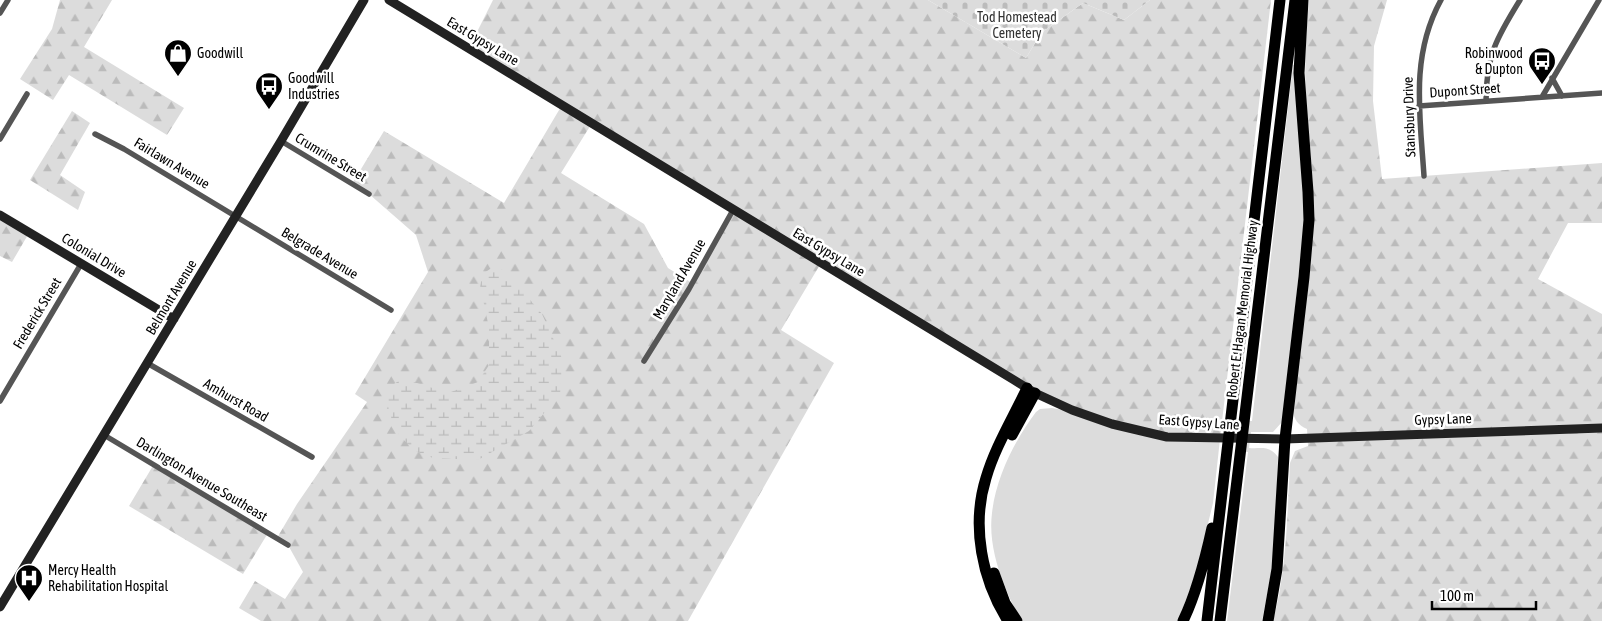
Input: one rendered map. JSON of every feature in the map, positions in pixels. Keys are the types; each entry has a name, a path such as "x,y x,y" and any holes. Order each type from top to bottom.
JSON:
{"highway":[{"name":"Robert E. Hagan Memorial Highway","path":"1207,621 1280,0"},
{"name":"Robert E. Hagan Memorial Highway","path":"1220,621 1295,0"},
{"path":"1268,621 1277,569 1285,439 1309,220 1299,73 1303,0"},
{"path":"1008,621 992,593 984,565 979,535 980,506 985,480 992,460 1031,391"},
{"path":"1017,621 1005,603 997,583 987,540 986,521 988,500 999,461 1031,391"},
{"path":"1183,621 1191,604 1204,564 1214,522 1220,508"}],"main road":[{"name":"Belmont Avenue","path":"0,607 364,0"},
{"name":"East Gypsy Lane","path":"389,0 1031,391 1072,410 1112,424 1167,437 1285,439"},
{"name":"Colonial Drive","path":"0,215 174,319"},
{"name":"Gypsy Lane","path":"1285,439 1602,428"}],"street":[{"path":"0,13 8,0"},
{"name":"Stansbury Drive","path":"1424,176 1418,83 1423,47 1432,19 1441,0"},
{"path":"1486,101 1486,78 1491,55 1496,42 1520,0"},
{"path":"1542,97 1599,0"},
{"path":"1552,78 1562,96"},
{"name":"Dupont Street","path":"1419,106 1602,93"},
{"path":"0,138 27,94"},
{"name":"Fairlawn Avenue","path":"95,134 124,149 236,216"},
{"name":"Crumrine Street","path":"281,141 369,194"},
{"name":"Maryland Avenue","path":"644,361 689,288 733,210"},
{"name":"Belgrade Avenue","path":"236,216 391,310"},
{"name":"Frederick Street","path":"0,401 81,264"},
{"name":"Amhurst Road","path":"147,363 312,457"},
{"name":"Darlington Avenue Southeast","path":"104,435 288,545"}],"green space":[{"path":"60,0 112,0 84,47 184,108 167,135 69,75 53,100 20,79 52,29"},
{"path":"493,0 928,0 1026,58 1041,33 1083,3 1124,20 1150,0 1271,0 1220,439 1167,437 1072,410 821,263 781,330 834,363 688,621 261,621 239,608 255,581 285,599 303,572 288,545 277,538 297,504 367,402 355,394 428,272 416,235 369,194 352,184 384,131 504,203 562,105 469,48","holes":["592,123 733,210 692,283 668,268 644,224 561,173"]},
{"name":"Tod Homestead Cemetery","path":"928,0 1150,0 1124,20 1083,3 1041,33 1026,58"},
{"path":"1309,0 1387,0 1374,46 1373,101 1382,179 1602,163 1602,223 1568,223 1538,279 1602,314 1602,621 1273,621 1284,562 1290,463 1295,451 1308,446 1307,429 1297,422 1293,410 1313,217 1312,174 1305,90"},
{"path":"1293,65 1296,65 1305,219 1282,422 1273,432 1251,432 1249,448 1268,449 1278,457 1275,542 1272,569 1262,621 1227,621 1248,452 1240,452 1244,421 1252,421"},
{"path":"72,111 90,123 60,175 85,192 78,210 30,180"},
{"path":"0,215 29,233 12,262 0,256"},
{"path":"493,267 506,271 542,314 563,360 560,394 529,431 478,460 433,458 413,450 395,430 386,400 388,388 400,380 417,383 448,393 478,382 489,365 489,328 480,285 484,273"},
{"path":"1052,408 1220,439 1213,503 1196,573 1178,621 1023,621 1017,612 995,558 991,531 994,499 1002,473 1021,435 1036,412 1040,409"},
{"path":"154,464 268,533 243,574 129,506"}],"place":[{"name":"Goodwill","path":"178,77"},
{"name":"Robinwood & Dupton","path":"1542,85"},
{"name":"Goodwill Industries","path":"269,110"},
{"name":"Mercy Health Rehabilitation Hospital","path":"29,602"}]}
